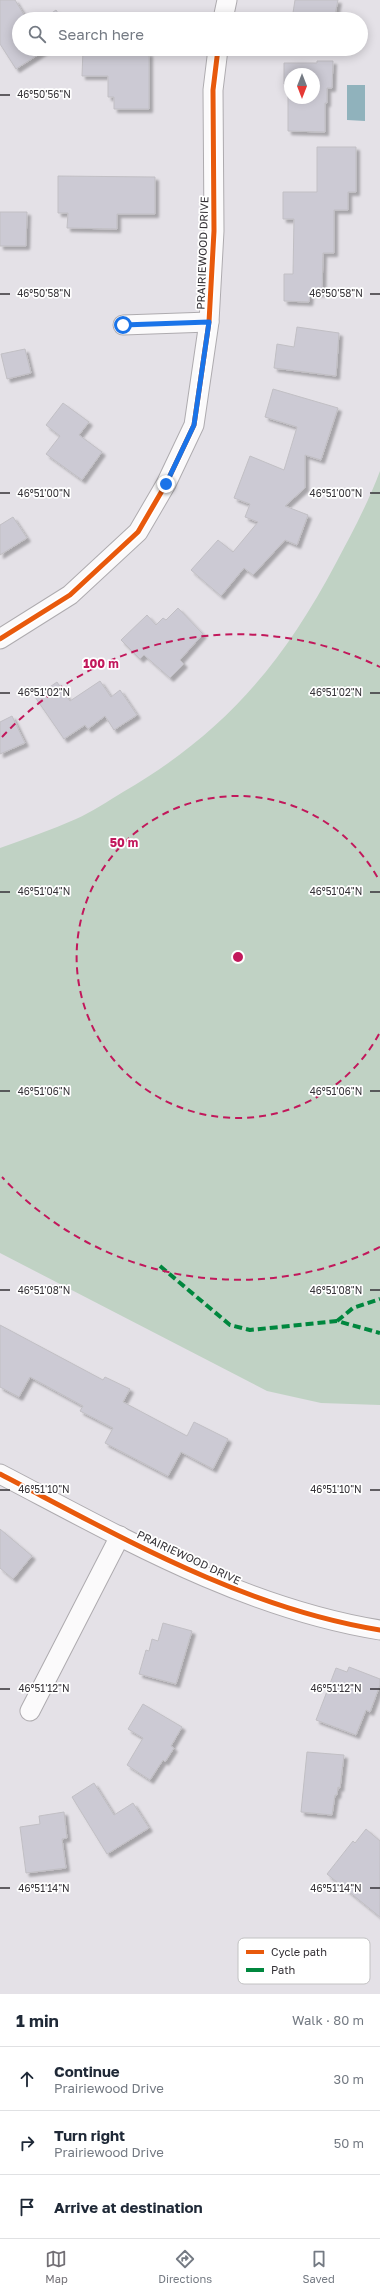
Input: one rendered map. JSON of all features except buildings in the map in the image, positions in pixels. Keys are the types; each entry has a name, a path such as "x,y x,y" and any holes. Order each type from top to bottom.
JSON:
{"street":[{"path":"224,12 227,0"},
{"name":"PRAIRIEWOOD DRIVE","path":"0,640 70,595 138,532 166,484 194,425 209,322 214,231 213,90 217,56"},
{"name":"PRAIRIEWOOD DRIVE","path":"123,325 209,322"},
{"name":"PRAIRIEWOOD DRIVE","path":"0,1474 120,1536 228,1587 341,1624 380,1630"},
{"name":"PRAIRIEWOOD DRIVE","path":"30,1711 120,1536"}],"green space":[{"path":"380,471 380,1405 321,1403 267,1391 0,1253 0,848 57,827 94,810 159,770 191,746 220,721 247,694 294,634 342,552 365,506"}],"water":[{"path":"347,85 365,85 365,121 347,120"}],"marked path":[{"path":"160,1266 230,1325 250,1330 337,1321 380,1333"},
{"path":"337,1321 353,1308 380,1299"}],"cycle path":[{"path":"0,639 70,595 138,532 166,484 194,425 209,322 214,231 213,90 217,56"},
{"path":"0,1474 137,1545 231,1588 329,1620 380,1630"}],"route":[{"path":"123,325 209,322 194,425 166,484"}]}
